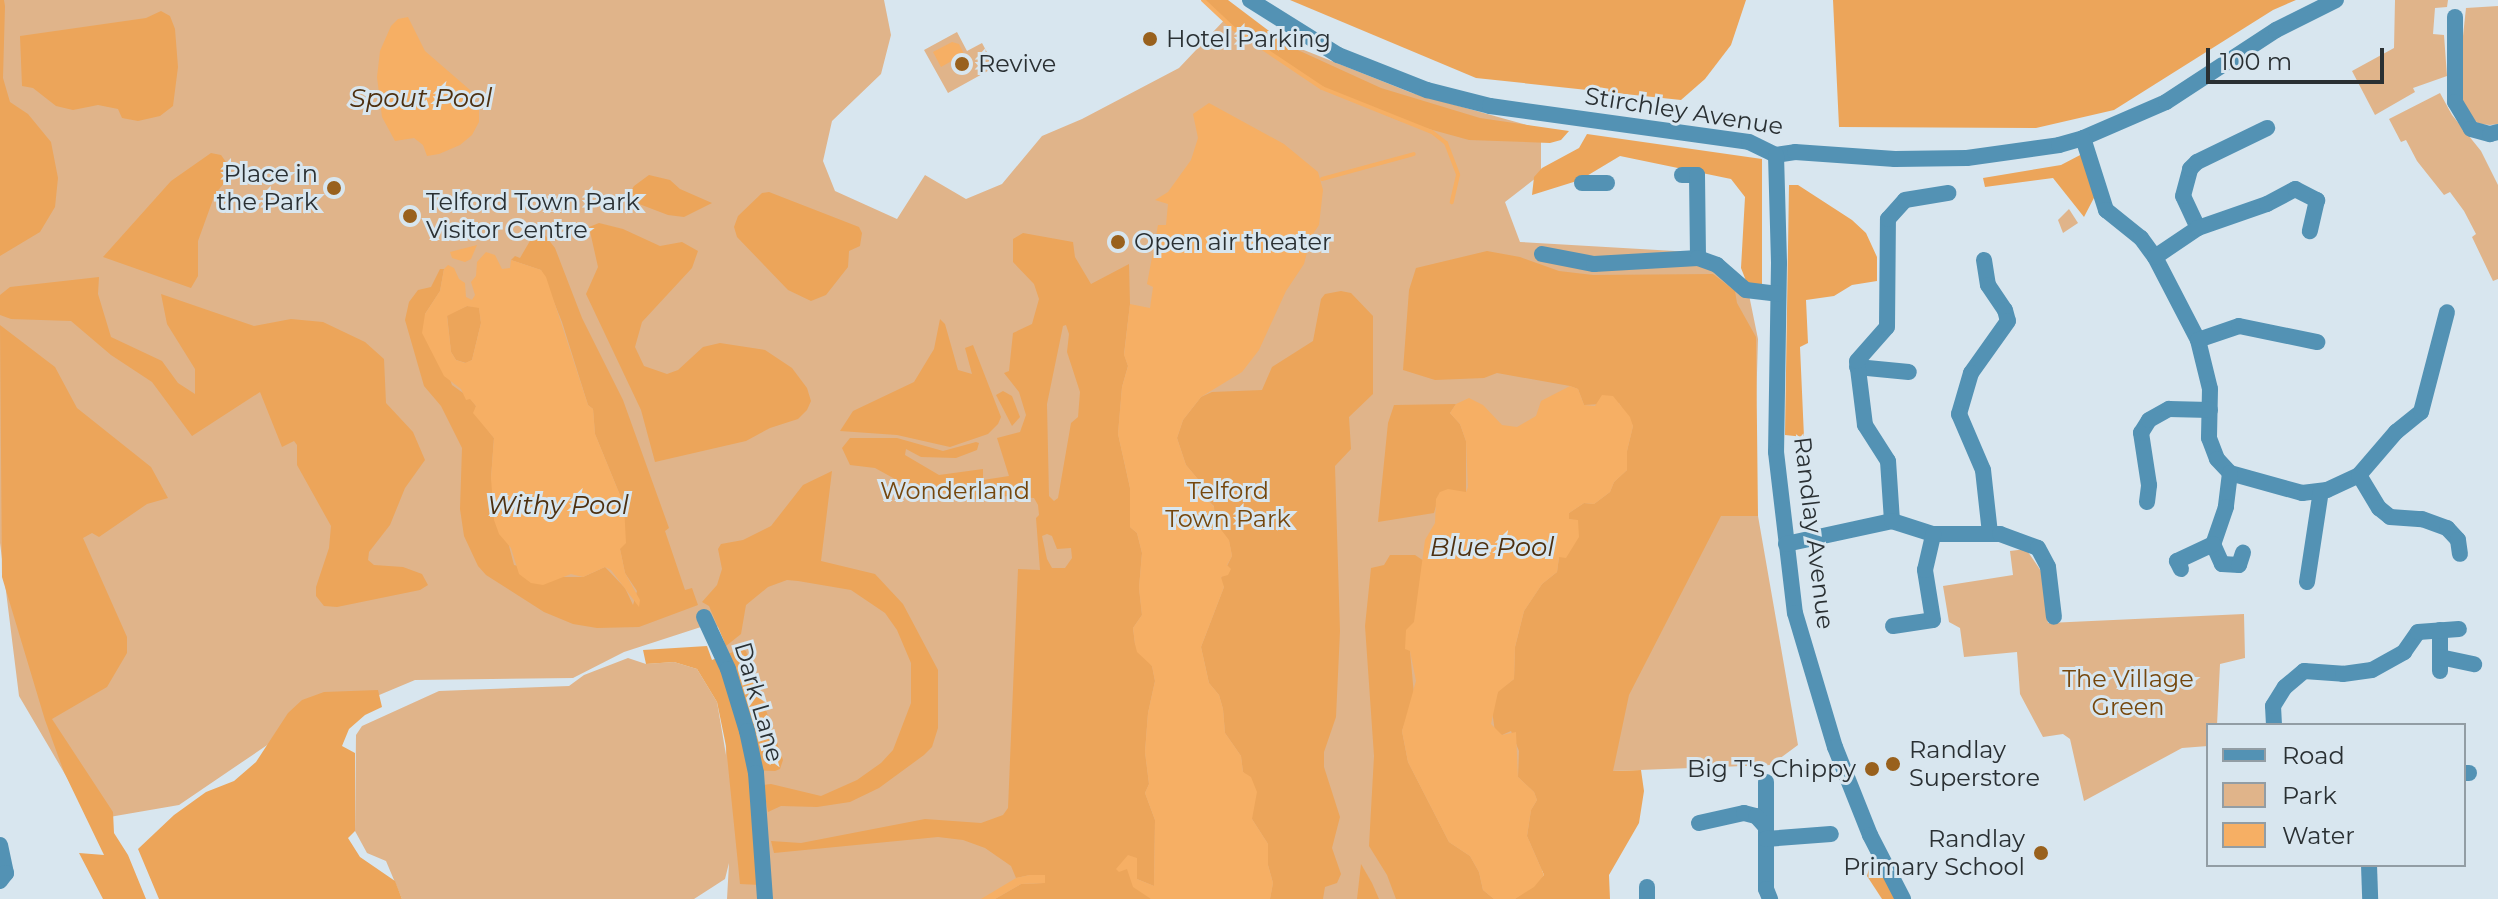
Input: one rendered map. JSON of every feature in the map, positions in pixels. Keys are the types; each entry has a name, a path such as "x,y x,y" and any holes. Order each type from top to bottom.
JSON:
{"street":[{"name":"Stirchley Avenue","path":"1250,0 1338,55 1427,90 1478,103 1749,142 1776,155 1795,152 1895,159 1967,158 2059,145 2083,138 2166,102 2276,30 2334,1"},
{"path":"2455,17 2455,102 2471,129 2490,134 2498,132"},
{"path":"2198,228 2183,196 2190,169 2197,162 2267,128"},
{"path":"2083,138 2106,210 2141,238 2155,257 2198,340 2210,389 2209,438 2217,459 2230,473 2302,493 2321,491 2359,475 2396,432 2421,412 2447,312"},
{"name":"Randlay Avenue","path":"1776,155 1776,452 1795,613 1835,747 1870,835 1903,899"},
{"path":"1696,175 1698,258"},
{"path":"1582,183 1607,183"},
{"path":"2155,257 2198,228 2267,204 2295,189 2317,200 2310,231"},
{"path":"1892,521 1888,461 1865,425 1857,367 1860,355 1887,327 1888,219 1905,200 1948,193"},
{"path":"1542,254 1594,264 1698,258 1717,265 1746,290 1778,294"},
{"path":"1984,260 1988,285 2005,310 2008,321 1971,373 1959,414 1983,470 1990,533"},
{"path":"2198,340 2239,326 2317,342"},
{"path":"1857,367 1909,372"},
{"path":"2147,502 2149,485 2141,433 2149,420 2169,409 2210,410"},
{"path":"2230,473 2226,507 2213,544 2222,564 2239,565 2243,553"},
{"path":"2359,475 2379,508 2390,517 2422,519 2447,528 2458,540 2460,554"},
{"path":"2307,582 2321,491"},
{"path":"1786,544 1892,521 1933,534 1990,533 2038,548 2048,567 2054,617"},
{"path":"1893,626 1933,620 1925,570 1933,534"},
{"path":"2181,569 2177,561 2213,544"},
{"name":"Dark Lane","path":"704,617 728,669 747,731 756,773 765,899"},
{"path":"2274,723 2273,706 2285,687 2304,671 2343,674 2372,670 2404,652 2418,632 2459,629"},
{"path":"2440,630 2440,664 2474,664"},
{"path":"1766,782 1770,899"},
{"path":"1699,823 1744,813 1756,816 1766,833"},
{"path":"1766,833 1831,834"},
{"path":"0,845 6,873 0,881"},
{"path":"2369,867 2370,899"}],"green space":[{"name":"Telford Town Park","path":"0,0 884,0 891,35 881,74 832,121 823,161 835,191 897,219 925,175 966,199 1002,184 1042,136 1082,119 1179,68 1230,14 1269,36 1412,93 1541,129 1541,174 1505,202 1520,242 1692,252 1748,290 1758,339 1755,441 1721,515 1758,516 1798,745 1771,765 1613,771 1521,899 727,899 729,863 725,879 694,899 402,899 386,861 367,853 355,831 356,735 362,726 439,691 569,686 584,675 628,658 646,664 674,662 697,669 717,702 726,755 724,627 704,626 624,652 573,678 415,680 279,737 179,805 92,820 19,696 0,543"},
{"path":"0,0 4,0 5,6 3,78 10,102 28,114 51,142 58,178 55,207 40,232 0,256"},
{"path":"1203,0 1228,0 1289,46 1381,88 1480,118 1569,131 1561,140 1550,143 1469,140 1400,121 1322,88 1234,29"},
{"path":"1290,0 1746,0 1731,45 1705,79 1681,100 1476,78"},
{"path":"1833,0 2296,0 2273,10 2114,110 2036,128 1839,127"},
{"path":"2395,0 2448,0 2447,7 2435,8 2433,34 2444,35 2447,76 2413,88 2415,92 2375,115 2352,71 2394,48"},
{"path":"2498,6 2498,124 2479,124 2464,112 2458,83 2466,8"},
{"path":"161,11 170,16 175,29 178,67 173,106 160,116 138,121 122,118 118,109 98,105 73,110 56,106 33,88 22,86 20,36 146,18"},
{"name":"Revive","path":"957,32 967,51 982,43 995,67 948,93 924,50"},
{"path":"2440,93 2452,115 2481,151 2498,185 2498,279 2493,281 2472,237 2476,234 2464,211 2450,192 2444,195 2417,161 2406,140 2401,142 2389,119"},
{"path":"1587,134 1762,159 1762,291 1750,291 1741,268 1745,197 1731,179 1620,156 1580,180 1532,195 1534,177 1542,168 1579,148"},
{"path":"211,153 221,155 226,162 226,181 215,194 198,241 198,276 191,288 103,257 171,181"},
{"path":"2084,153 2097,192 2084,217 2053,178 1985,187 1983,178 2061,165"},
{"path":"649,175 670,180 680,189 712,203 684,217 668,215 626,199 634,186"},
{"path":"1789,185 1798,185 1852,220 1866,233 1877,257 1877,281 1852,285 1834,296 1806,300 1808,343 1800,347 1804,437 1785,435"},
{"path":"769,192 859,227 862,233 860,246 849,251 848,267 826,295 811,301 788,290 737,237 734,227 738,216 762,193"},
{"path":"2069,209 2078,223 2063,233 2058,220"},
{"path":"599,223 623,229 660,246 682,242 698,251 692,268 642,322 635,347 644,366 667,374 678,370 703,347 720,343 765,350 792,368 807,388 811,401 807,410 798,419 770,428 746,441 655,462 641,410 586,294 598,267 589,227"},
{"name":"Wonderland","path":"1023,233 1073,242 1075,257 1091,284 1129,264 1130,304 1124,354 1128,366 1122,387 1118,434 1130,488 1130,527 1137,533 1142,553 1139,588 1142,615 1133,628 1135,644 1152,666 1155,681 1148,713 1145,752 1149,784 1145,793 1155,820 1154,886 1137,879 1127,869 1151,899 995,899 1021,884 1044,883 1030,875 1016,878 1011,866 985,848 963,840 938,837 774,853 771,841 801,843 925,819 981,823 1003,815 1008,808 1018,569 1040,570 1038,505 1034,498 1007,496 984,501 904,484 875,468 850,465 842,448 850,438 897,438 943,451 976,442 979,443 977,450 956,458 921,457 906,449 905,455 939,475 983,469 983,480 1009,476 997,438 1020,432 1026,415 1019,392 1004,373 1009,371 1013,333 1032,324 1039,299 1034,284 1013,262 1013,239","holes":["1066,325 1069,334 1067,352 1080,392 1078,417 1071,423 1058,498 1054,501 1049,496 1047,404 1063,326","1042,536 1052,536 1057,549 1071,548 1072,558 1065,568 1052,568 1047,559"]},
{"path":"534,234 544,234 555,248 582,318 623,400 669,528 665,531 685,590 692,588 698,605 639,627 597,628 573,624 544,612 486,575 478,566 464,536 460,509 462,448 441,406 424,386 405,320 409,302 418,290 431,287 440,269 444,269 440,291 425,314 452,385 470,398 476,406 475,414 494,438 491,478 514,565 564,577 583,577 605,567 625,588 633,605 637,591 625,573 620,549 624,505 595,434 593,409 588,405 562,322 541,270 511,260 515,256 520,258"},
{"path":"1487,251 1520,257 1559,271 1593,275 1713,274 1735,291 1737,303 1756,337 1758,516 1721,516 1629,695 1613,771 1641,770 1644,791 1639,823 1609,875 1610,899 1515,899 1544,875 1527,836 1531,810 1537,800 1534,792 1518,777 1519,751 1511,731 1502,735 1495,732 1492,710 1498,691 1514,679 1515,647 1524,611 1542,584 1557,572 1559,557 1569,548 1578,531 1578,521 1569,519 1569,513 1584,503 1594,504 1610,492 1614,482 1627,470 1627,451 1633,426 1619,403 1584,405 1578,389 1570,386 1497,373 1484,378 1435,380 1403,370 1409,290 1416,268"},
{"path":"99,277 98,294 111,337 162,361 178,383 195,394 195,369 167,324 161,294 254,326 291,319 323,322 365,342 384,359 386,403 413,432 425,460 405,488 390,525 369,552 368,560 374,565 403,567 422,574 428,585 420,590 337,607 324,606 316,596 316,587 329,548 331,526 297,465 297,445 294,441 282,447 260,392 192,436 152,382 111,355 71,321 11,319 0,315 0,295 10,287"},
{"path":"1351,293 1373,316 1373,394 1349,417 1351,449 1335,466 1340,631 1336,717 1324,752 1324,767 1340,817 1332,848 1341,874 1337,883 1325,887 1323,899 1270,899 1273,883 1268,865 1268,844 1252,819 1253,783 1243,772 1241,756 1225,733 1223,709 1219,695 1209,683 1201,647 1224,587 1220,580 1232,556 1229,541 1215,522 1214,506 1202,495 1202,484 1186,465 1177,438 1183,420 1201,397 1212,392 1262,390 1272,367 1313,341 1321,299 1325,294"},
{"path":"467,306 479,307 481,323 472,360 466,363 456,360 451,352 447,315"},
{"path":"940,319 945,324 958,370 972,374 965,348 973,345 1001,417 998,424 988,434 950,447 897,435 840,431 853,411 914,382 934,349"},
{"path":"0,325 55,367 77,408 151,467 168,498 147,504 99,537 92,533 83,538 127,637 127,653 107,687 52,719 113,812 114,833 128,855 146,899 103,899 79,853 104,855 64,772 2,577"},
{"path":"1003,391 1012,396 1020,417 1012,426 996,395"},
{"path":"1456,404 1450,413 1460,424 1466,441 1466,492 1440,492 1434,513 1378,522 1388,423 1394,405"},
{"path":"832,471 821,561 875,574 903,604 938,670 938,728 932,747 879,788 850,802 817,807 781,806 768,812 763,785 771,784 821,796 857,780 881,763 893,750 911,703 911,663 897,630 885,613 851,590 787,580 768,587 746,605 741,634 726,646 709,606 702,602 717,585 722,569 718,549 721,544 743,540 771,526 803,485"},
{"name":"The Village Green","path":"2026,549 2041,571 2048,623 2244,614 2245,658 2220,664 2217,723 2206,723 2206,746 2182,748 2084,801 2070,739 2063,734 2043,737 2020,694 2017,652 1964,657 1960,628 1949,622 1943,586 2013,575 2010,551"},
{"path":"1390,555 1415,555 1424,561 1410,651 1414,695 1402,731 1408,762 1449,842 1470,856 1479,872 1483,890 1494,899 1396,899 1387,875 1369,846 1374,756 1365,626 1371,568 1384,565"},
{"path":"707,646 712,660 741,649 746,651 783,760 780,769 775,771 749,770 760,885 740,884 726,746 717,702 697,669 674,662 646,664 643,650"},
{"path":"378,690 382,707 365,715 349,729 342,746 355,753 355,831 348,838 360,857 395,881 402,899 159,899 138,849 174,815 206,792 234,781 256,762 288,713 302,700 324,692"},
{"path":"1879,863 1899,899 1882,899 1867,876 1869,869"},
{"path":"1361,864 1372,883 1379,899 1357,899"}],"water":[{"name":"Spout Pool","path":"408,17 425,51 470,90 479,110 479,122 472,135 460,145 439,154 427,156 423,145 414,138 395,141 382,117 377,77 380,51 391,26 398,19"},
{"path":"952,42 959,44 964,54 941,67 933,52"},
{"path":"1209,103 1284,144 1318,172 1323,190 1319,225 1311,237 1304,264 1286,291 1259,350 1242,372 1201,397 1183,420 1177,438 1186,465 1202,484 1202,495 1214,507 1215,522 1229,540 1232,556 1227,565 1231,569 1228,575 1221,577 1224,587 1201,647 1209,683 1219,695 1223,709 1225,733 1241,756 1243,772 1251,777 1257,792 1252,819 1268,844 1268,865 1273,883 1270,899 1151,899 1133,887 1127,869 1119,872 1116,869 1128,855 1137,858 1137,879 1154,886 1155,820 1145,793 1149,784 1145,752 1148,713 1155,681 1152,666 1137,652 1135,644 1133,628 1142,615 1139,588 1142,553 1137,533 1130,527 1130,488 1118,434 1122,387 1128,366 1124,355 1130,304 1150,308 1153,287 1147,284 1158,225 1166,225 1168,204 1155,200 1168,192 1191,160 1198,138 1193,114"},
{"path":"477,245 471,259 465,262 452,258 450,252"},
{"name":"Withy Pool","path":"486,252 495,255 502,269 510,268 511,260 541,270 546,277 588,405 593,409 595,434 624,505 626,543 620,549 625,573 640,600 639,607 611,570 605,567 583,577 571,574 543,585 531,583 519,574 511,548 499,534 494,520 491,478 494,438 473,413 476,406 470,399 466,400 461,389 444,376 422,333 425,314 440,291 444,269 448,265 454,268 459,279 465,283 466,297 472,300 475,295 471,282 476,276 477,262","holes":["467,306 479,308 481,323 472,360 465,363 456,360 451,352 447,316"]},
{"name":"Blue Pool","path":"1570,386 1578,389 1584,405 1595,406 1602,395 1613,396 1630,417 1633,426 1627,451 1627,470 1614,482 1610,492 1594,504 1584,503 1569,513 1569,519 1578,520 1579,537 1566,558 1559,557 1557,572 1542,584 1524,611 1515,647 1514,679 1498,692 1491,724 1502,735 1516,732 1518,777 1534,792 1537,800 1531,810 1527,836 1544,875 1534,887 1515,899 1494,899 1483,890 1479,872 1470,856 1449,842 1408,762 1402,731 1416,681 1410,651 1405,649 1406,630 1414,622 1425,540 1435,523 1436,499 1440,492 1448,489 1466,492 1468,487 1466,441 1460,424 1450,413 1456,404 1469,398 1483,405 1502,425 1517,427 1536,416 1541,401"},
{"path":"1045,875 1045,883 1021,884 995,899 981,899 1016,878"}],"waterway":[{"path":"1203,0 1234,29 1322,88 1432,132 1446,143 1458,175 1452,202"},
{"path":"1322,179 1414,154"}],"place":[{"name":"Hotel Parking","path":"1150,39"},
{"name":"Revive","path":"962,64"},
{"name":"Place in the Park","path":"334,188"},
{"name":"Telford Town Park Visitor Centre","path":"410,216"},
{"name":"Open air theater","path":"1118,242"},
{"name":"Randlay Superstore","path":"1893,764"},
{"name":"Big T's Chippy","path":"1872,769"},
{"name":"Randlay Primary School","path":"2041,853"}]}
